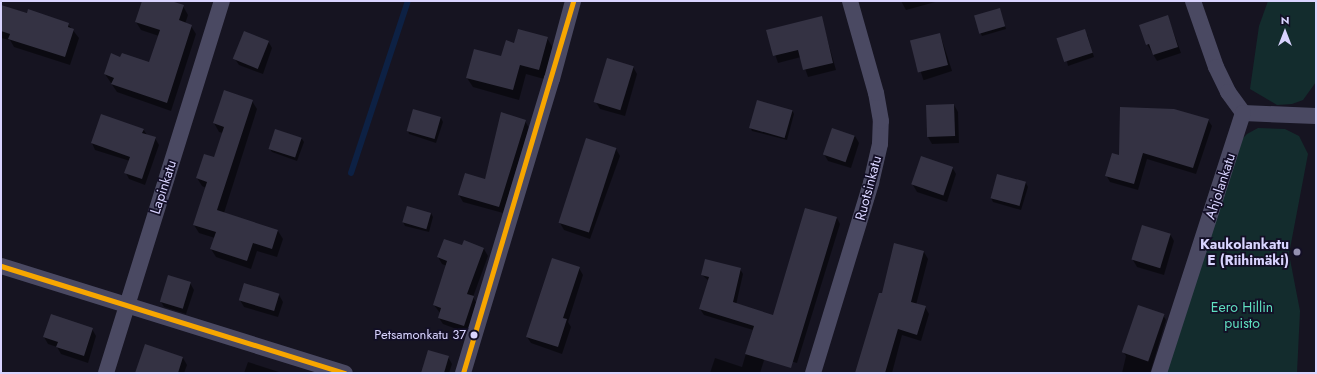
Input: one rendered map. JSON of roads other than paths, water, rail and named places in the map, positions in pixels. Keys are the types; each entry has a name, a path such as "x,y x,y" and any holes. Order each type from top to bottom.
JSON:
{"street":[{"name":"Lapinkatu","path":"106,373 222,1"},
{"path":"463,373 552,79 573,1"},
{"name":"Ruotsinkatu","path":"813,373 871,183 880,144 881,121 876,93 850,1"},
{"path":"1193,1 1216,66 1228,92 1243,113 1316,116"},
{"name":"Ahjolankatu","path":"1159,373 1243,113"},
{"path":"1,266 345,373"}],"waterway":[{"path":"351,173 408,1"}],"place":[{"name":"Kaukolankatu E (Riihimäki)","path":"1297,252"},
{"name":"Petsamonkatu 37","path":"474,335"}],"park label":[{"name":"Eero Hillin puisto","path":"1242,316"}]}
